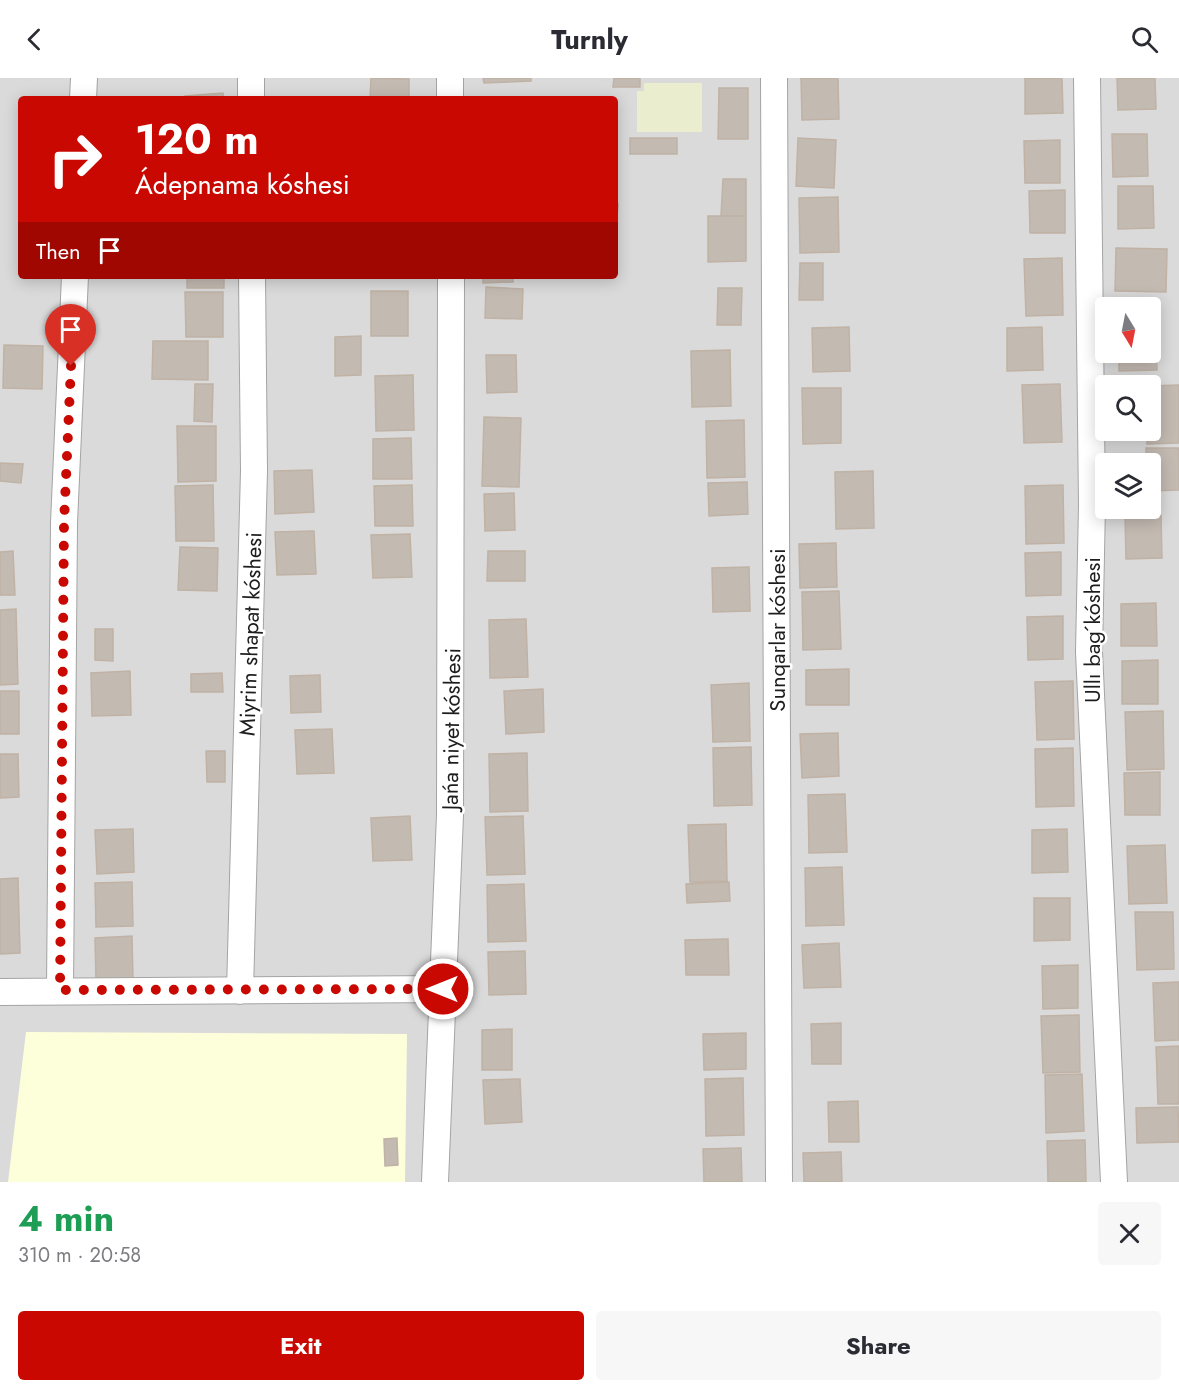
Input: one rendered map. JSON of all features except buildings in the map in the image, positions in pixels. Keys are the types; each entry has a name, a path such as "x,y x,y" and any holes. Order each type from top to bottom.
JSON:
{"street":[{"path":"83,96 84,78"},
{"path":"251,78 251,96"},
{"path":"450,78 450,96"},
{"name":"Sunqarlar kóshesi","path":"774,78 779,1182"},
{"name":"Ullı baǵ kóshesi","path":"1088,78 1092,505 1089,652 1114,1182"},
{"path":"60,990 64,523 75,279"},
{"name":"Miyrim shapat kóshesi","path":"240,991 254,471 252,279"},
{"name":"Jańa niyet kóshesi","path":"435,1182 450,804 451,279"},
{"path":"0,992 443,989"}],"shaded area":[{"path":"0,78 1179,78 1179,1182 0,1182"},
{"path":"644,83 702,83 702,132 637,132 637,91 644,91"},
{"path":"26,1032 407,1034 405,1182 8,1182"}],"route":[{"path":"71,366 64,523 60,990 443,989"}]}
